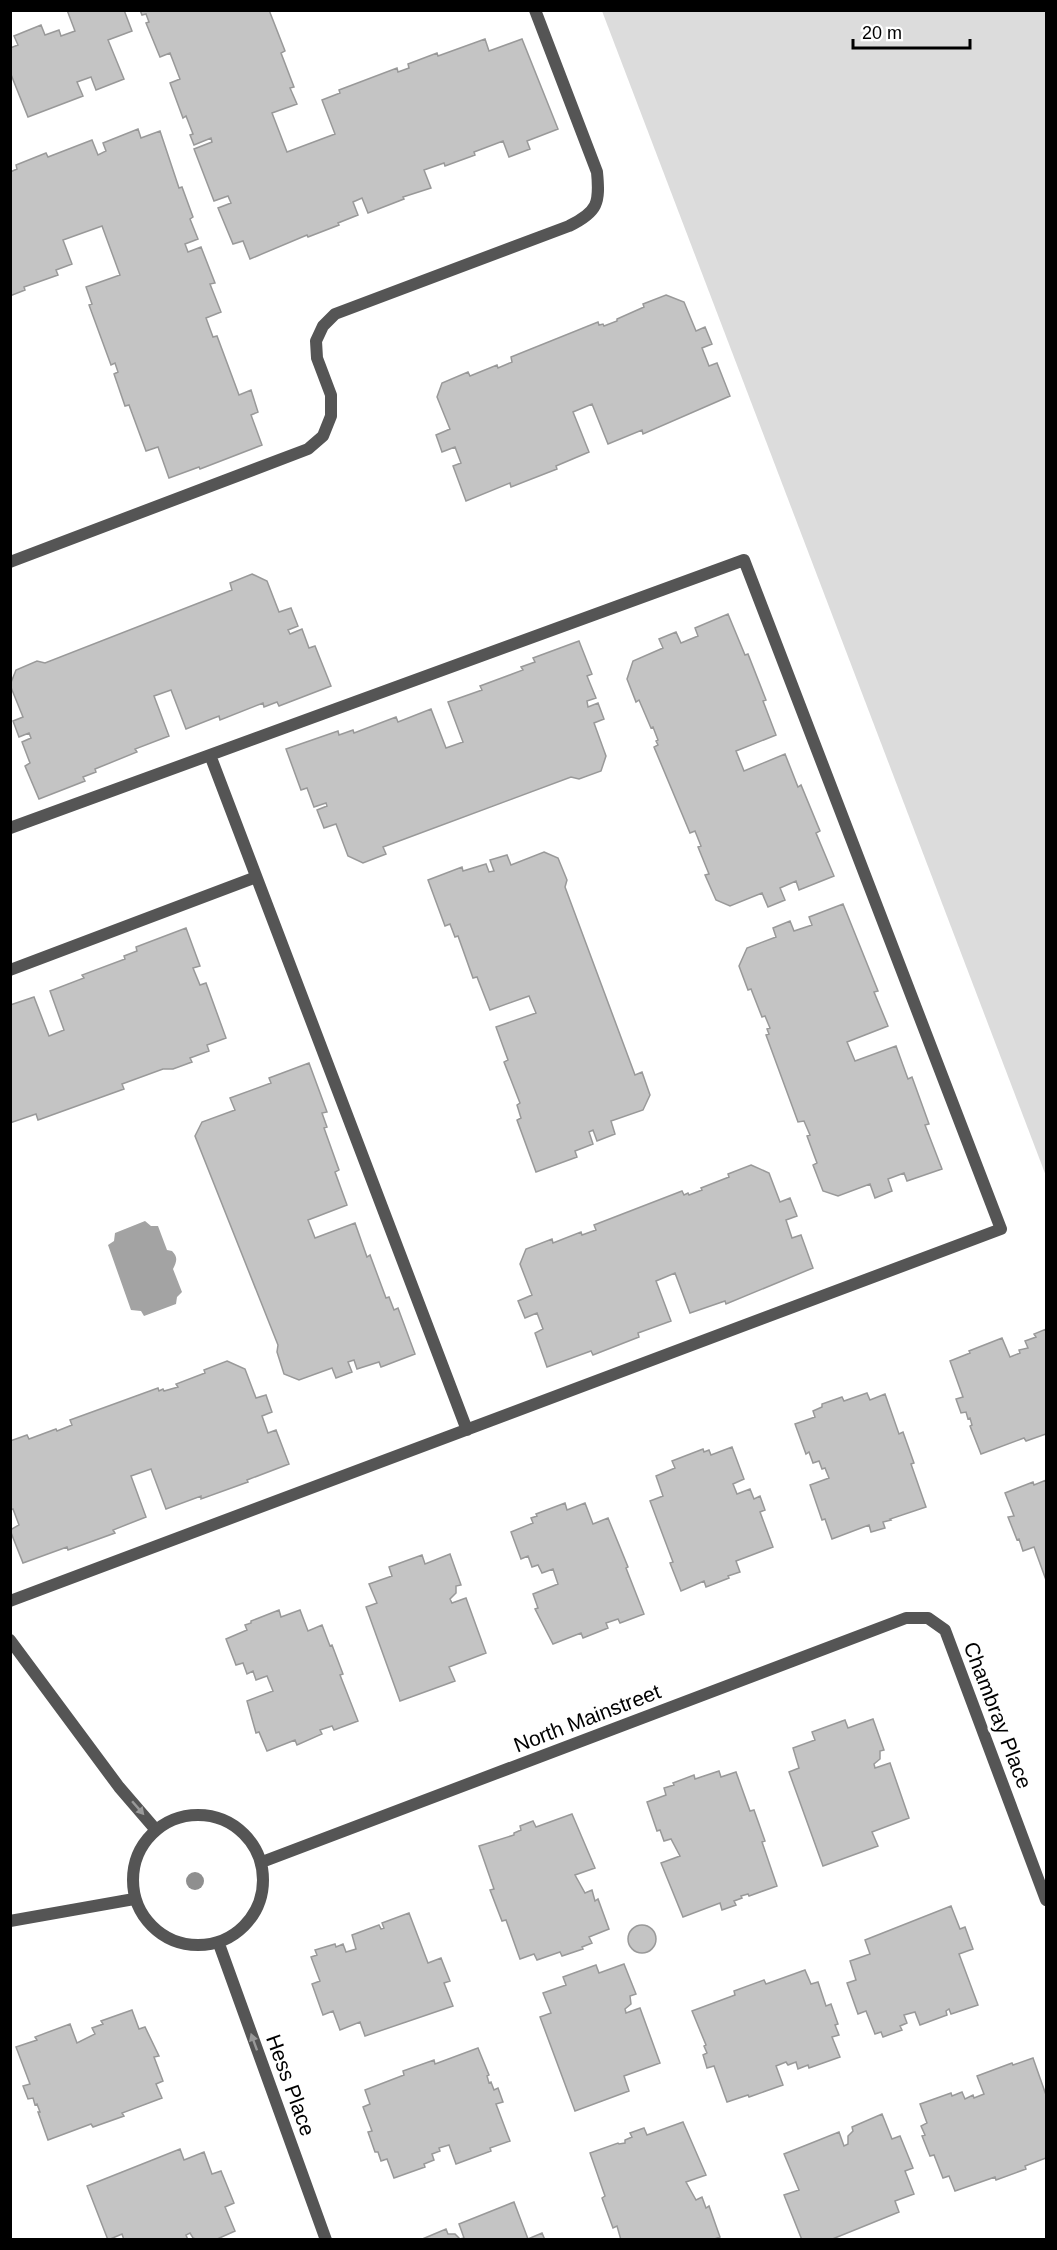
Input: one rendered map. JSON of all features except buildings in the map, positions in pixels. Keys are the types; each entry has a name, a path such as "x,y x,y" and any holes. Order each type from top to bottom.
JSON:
{"street":[{"path":"10,562 308,450 324,436 331,416 331,395 317,358 316,341 323,326 335,314 569,226 583,219 596,206 599,189 597,172 535,10"},
{"path":"10,828 744,560 1000,1229 10,1601"},
{"path":"210,755 468,1430"},
{"path":"10,970 256,878"},
{"name":"North Mainstreet","path":"262,1862 906,1618 928,1618"},
{"name":"Chambray Place","path":"928,1618 945,1630 1047,1900"},
{"path":"10,1641 119,1787 156,1830"},
{"path":"196,1815 218,1818 237,1827 253,1843 262,1862 265,1884 260,1905 249,1922 219,1944 194,1945 174,1941 157,1930 144,1916 134,1899 132,1880 135,1861 143,1844 156,1830 175,1819 196,1815"},
{"path":"10,1921 134,1899"},
{"name":"Hess Place","path":"219,1944 326,2240"}],"shaded area":[{"path":"602,11 1046,11 1046,1176"},
{"path":"145,1221 151,1226 158,1226 167,1250 172,1251 175,1255 176,1261 173,1269 182,1292 177,1297 176,1304 144,1316 141,1311 131,1310 108,1245 114,1241 115,1233"}]}
